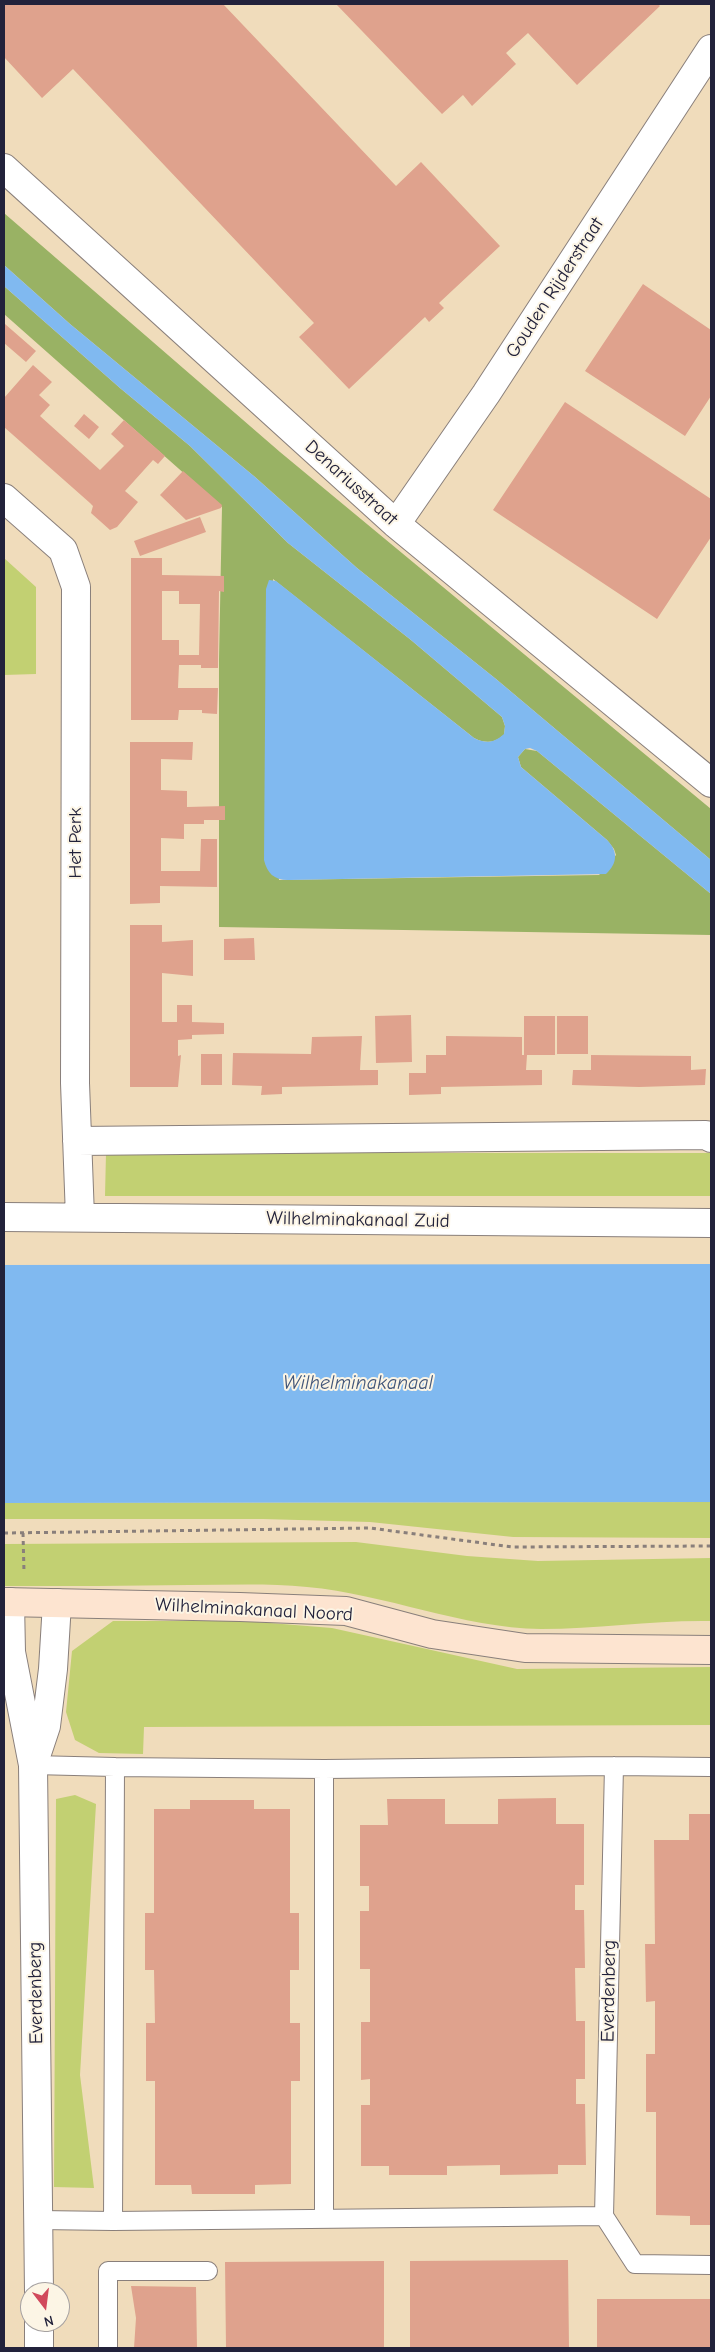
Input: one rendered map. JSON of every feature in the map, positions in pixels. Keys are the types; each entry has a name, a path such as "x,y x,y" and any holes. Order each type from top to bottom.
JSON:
{"street":[{"name":"Gouden Rijderstraat","path":"396,524 486,394 711,49"},
{"name":"Denariusstraat","path":"4,168 396,524 711,783"},
{"name":"Het Perk","path":"4,498 63,550 76,587 75,1083 80,1217"},
{"path":"77,1140 696,1135 711,1138"},
{"name":"Wilhelminakanaal Zuid","path":"4,1217 711,1223"},
{"name":"Wilhelminakanaal Noord","path":"13,1602 346,1611 432,1634 525,1648 711,1650"},
{"name":"Everdenberg","path":"13,1602 11,1652 33,1766 39,2282"},
{"name":"Everdenberg","path":"33,1766 46,1726 53,1669 57,1603"},
{"path":"39,2332 39,2348"}],"lane":[{"path":"33,1766 324,1769 614,1766 711,1767"},
{"name":"Everdenberg","path":"604,2216 614,1766"},
{"path":"113,2221 115,1767"},
{"path":"324,1769 324,2219"},
{"path":"39,2220 113,2221 604,2216 635,2264 711,2264"},
{"path":"108,2348 108,2272 208,2270"}],"path":[{"path":"4,1533 370,1528 512,1548 711,1546"},
{"path":"13,1602 24,1533"}],"green space":[{"path":"4,213 280,452 711,809 711,860 496,679 357,568 255,477 70,324 4,265"},
{"path":"4,286 120,388 190,446 288,543 411,640 502,717 505,726 504,735 490,742 474,738 273,579 279,880 599,875 616,855 614,849 607,840 521,767 518,757 525,749 537,751 711,894 711,935 219,927 219,660 222,507 4,314"},
{"path":"4,558 36,587 36,674 4,675"},
{"path":"106,1153 711,1153 711,1196 105,1196"},
{"path":"711,1502 711,1538 513,1537 370,1522 263,1519 4,1519 4,1503"},
{"path":"356,1542 467,1556 538,1561 711,1558 711,1621 541,1629 482,1623 366,1596 307,1587 248,1584 4,1586 4,1544"},
{"path":"113,1621 245,1621 332,1628 517,1669 711,1667 711,1725 144,1727 143,1754 99,1753 75,1740 66,1712 72,1651"},
{"path":"75,1795 96,1804 80,2075 94,2188 54,2187 56,1799"}],"water":[{"path":"4,265 70,324 255,477 357,568 496,679 711,860 711,894 537,751 530,748 525,749 518,757 521,767 611,844 615,857 613,866 606,874 288,880 279,879 272,875 267,869 264,860 266,589 269,580 276,581 474,738 490,742 504,734 505,726 502,717 411,640 288,543 190,446 120,388 4,286"},
{"name":"Wilhelminakanaal","path":"711,1264 711,1502 4,1503 4,1265"}],"building":[{"path":"4,4 223,4 396,186 421,162 500,246 439,303 444,308 429,322 425,317 349,389 299,337 314,323 73,69 42,98 4,57"},
{"path":"336,4 658,4 660,6 577,85 528,33 506,53 516,64 472,106 463,95 442,114"},
{"path":"643,284 711,330 711,396 685,436 585,371"},
{"path":"5,324 36,351 26,362 4,343"},
{"path":"33,365 52,382 39,395 50,405 40,416 100,470 124,446 111,434 124,420 165,456 158,464 153,460 125,491 138,502 117,527 110,530 91,513 93,506 90,503 4,427 4,398"},
{"path":"565,402 711,499 711,537 657,619 493,510"},
{"path":"84,414 99,427 89,439 74,426"},
{"path":"183,471 222,505 221,508 186,520 160,495"},
{"path":"200,517 206,532 140,556 134,541"},
{"path":"131,558 162,558 162,575 224,576 224,592 219,591 218,668 201,668 201,665 179,665 178,688 218,688 217,714 202,713 202,710 179,710 178,720 131,720","holes":["162,591 179,591 179,604 200,604 199,655 179,655 179,640 162,640"]},
{"path":"130,742 193,742 192,760 161,759 161,790 187,791 187,807 225,806 225,820 204,820 204,824 184,824 184,839 161,838 161,871 200,871 201,839 217,839 217,887 160,886 160,903 130,904"},
{"path":"130,925 162,925 162,942 193,940 193,976 162,973 162,1022 177,1022 177,1005 192,1005 192,1022 224,1023 224,1034 192,1035 192,1039 178,1040 178,1056 181,1055 178,1087 130,1087"},
{"path":"254,938 255,960 224,960 224,939"},
{"path":"411,1015 412,1062 376,1063 375,1016"},
{"path":"524,1016 555,1016 555,1055 527,1055 526,1070 542,1070 542,1085 441,1087 441,1094 409,1095 409,1073 426,1073 426,1055 446,1055 446,1036 522,1037 522,1055 524,1055"},
{"path":"557,1016 588,1016 588,1054 557,1054"},
{"path":"362,1036 360,1070 378,1070 378,1085 282,1087 282,1094 261,1095 262,1086 232,1085 233,1053 311,1054 312,1037"},
{"path":"201,1054 222,1054 222,1085 201,1085"},
{"path":"591,1055 691,1056 691,1070 706,1069 705,1085 639,1087 572,1085 573,1070 591,1070"},
{"path":"556,1798 556,1824 584,1824 584,1885 575,1885 575,1910 584,1910 585,1968 575,1968 576,2021 585,2021 585,2079 576,2079 576,2104 585,2104 586,2165 558,2165 558,2174 500,2175 500,2165 447,2166 447,2175 389,2175 389,2166 361,2166 361,2105 370,2105 370,2079 361,2080 361,2022 370,2022 370,1969 360,1969 360,1911 369,1911 369,1886 360,1886 360,1825 388,1825 387,1799 445,1799 445,1824 498,1824 498,1799"},
{"path":"190,1800 254,1800 254,1809 290,1809 290,1913 299,1913 299,1970 290,1970 290,2023 300,2023 300,2081 291,2081 291,2184 255,2185 255,2194 192,2194 191,2185 155,2185 155,2081 146,2081 146,2023 155,2023 154,1970 145,1970 145,1913 154,1913 154,1809 190,1809"},
{"path":"689,1814 711,1814 711,2225 690,2225 690,2216 656,2215 656,2112 646,2112 646,2054 655,2054 655,2001 646,2002 645,1944 655,1944 654,1840 689,1840"},
{"path":"568,2260 569,2348 410,2348 410,2261"},
{"path":"384,2261 384,2348 226,2348 225,2262"},
{"path":"131,2286 196,2287 197,2348 134,2348 136,2318"},
{"path":"597,2299 711,2299 711,2348 597,2348"}]}
